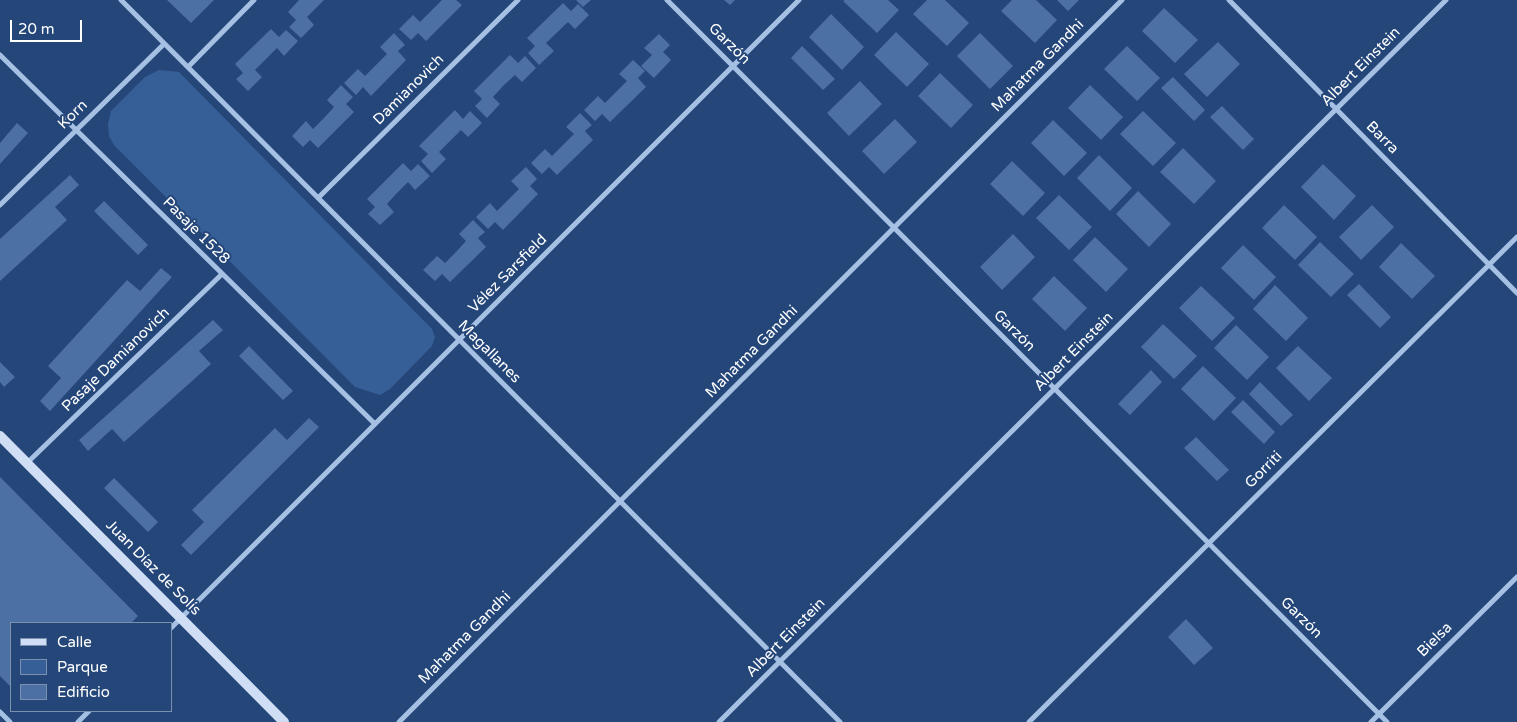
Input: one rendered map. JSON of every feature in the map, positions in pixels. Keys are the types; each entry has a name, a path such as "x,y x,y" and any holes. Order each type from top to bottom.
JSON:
{"main road":[{"name":"Juan Díaz de Solís","path":"0,436 284,722"}],"street":[{"name":"Magallanes","path":"121,0 840,722"},
{"path":"188,67 254,0"},
{"name":"Damianovich","path":"318,198 518,0"},
{"name":"Garzón","path":"667,0 1387,722"},
{"name":"Vélez Sarsfield","path":"172,627 799,0"},
{"name":"Mahatma Gandhi","path":"399,722 1122,0"},
{"name":"Barra","path":"1229,0 1517,293"},
{"name":"Albert Einstein","path":"719,722 1446,0"},
{"name":"Korn","path":"0,205 164,44"},
{"name":"Pasaje 1528","path":"0,55 375,424"},
{"name":"Gorriti","path":"1028,722 1517,237"},
{"name":"Pasaje Damianovich","path":"26,463 222,274"},
{"name":"Bielsa","path":"1371,722 1517,577"},
{"path":"0,712 10,722"},
{"path":"78,722 88,712"}],"green space":[{"path":"159,70 179,72 432,329 435,337 432,346 390,389 380,395 355,387 114,145 109,136 108,124 111,111 145,77"}],"building":[{"path":"167,0 214,0 191,23"},
{"path":"299,0 324,0 307,17 314,25 301,38 289,27 296,20 288,12"},
{"path":"442,0 456,0 462,5 426,41 418,33 411,40 399,29 413,15 420,22"},
{"path":"576,0 591,0 583,7"},
{"path":"724,0 735,0 730,5"},
{"path":"888,0 899,10 877,33 843,1"},
{"path":"927,0 945,0 969,23 947,46 913,14"},
{"path":"1012,0 1036,0 1057,20 1035,43 1001,11"},
{"path":"1057,0 1079,0 1068,11"},
{"path":"563,3 571,11 578,4 589,15 575,29 568,22 546,43 554,51 539,65 528,53 535,46 527,38"},
{"path":"1164,8 1198,40 1175,63 1142,31"},
{"path":"831,14 864,47 842,70 809,37"},
{"path":"271,29 279,37 286,30 298,41 284,56 277,48 255,70 262,77 248,91 236,79 243,73 235,64"},
{"path":"896,32 929,64 907,87 874,55"},
{"path":"394,33 405,45 398,51 406,60 371,96 363,87 356,95 344,83 358,69 365,76 387,54 380,47"},
{"path":"980,33 1013,66 990,89 957,56"},
{"path":"659,34 670,45 663,52 671,60 654,78 641,66 652,55 644,48"},
{"path":"1218,42 1240,64 1207,97 1184,74"},
{"path":"802,46 835,79 823,90 791,58"},
{"path":"1127,46 1160,78 1137,101 1104,69"},
{"path":"510,55 518,63 525,56 536,68 522,82 515,75 504,85 493,97 500,104 487,118 475,106 482,99 474,91"},
{"path":"633,60 645,71 638,78 646,87 610,122 602,114 595,121 584,110 598,96 605,103 627,81 619,74"},
{"path":"940,73 973,105 951,128 918,96"},
{"path":"1173,77 1205,110 1194,121 1161,88"},
{"path":"860,81 882,104 849,136 827,113"},
{"path":"341,85 353,97 346,104 354,112 318,148 310,140 303,147 292,136 306,121 313,129 324,118 334,107 327,100"},
{"path":"1090,85 1123,117 1101,140 1068,108"},
{"path":"1222,106 1254,139 1243,150 1210,117"},
{"path":"455,110 463,119 470,111 482,123 468,137 461,130 439,152 446,159 432,173 421,161 428,154 419,146"},
{"path":"1143,111 1176,143 1153,166 1120,134"},
{"path":"580,113 592,125 585,131 593,140 557,175 549,167 542,174 531,163 545,149 552,156 574,134 566,127"},
{"path":"895,119 917,142 884,174 862,151"},
{"path":"1053,120 1087,153 1064,176 1031,143"},
{"path":"17,123 28,133 0,164 0,143"},
{"path":"1183,148 1216,181 1194,204 1160,172"},
{"path":"1099,155 1132,188 1110,211 1077,178"},
{"path":"1012,161 1045,193 1023,216 990,184"},
{"path":"403,163 411,171 418,164 430,176 415,190 408,182 387,204 394,212 380,225 368,214 375,207 367,199"},
{"path":"1323,164 1356,196 1334,220 1301,187"},
{"path":"526,167 537,179 530,186 538,194 503,230 495,222 488,229 476,217 490,203 497,211 519,189 511,181"},
{"path":"70,175 79,185 55,207 67,220 0,281 0,239"},
{"path":"1138,191 1171,224 1149,247 1116,214"},
{"path":"1059,195 1092,227 1069,250 1036,218"},
{"path":"104,201 148,245 138,255 94,211"},
{"path":"1284,205 1317,237 1295,260 1262,228"},
{"path":"1372,205 1394,227 1361,260 1339,237"},
{"path":"473,220 485,232 478,238 486,247 450,282 442,274 435,281 423,270 437,256 445,263 456,252 466,241 459,234"},
{"path":"1013,234 1035,257 1002,290 980,267"},
{"path":"1095,237 1128,269 1106,292 1073,260"},
{"path":"1320,242 1354,274 1331,297 1298,265"},
{"path":"1401,243 1435,276 1412,299 1379,267"},
{"path":"1243,245 1276,277 1254,300 1221,268"},
{"path":"161,268 172,277 50,411 40,401 61,378 48,366 127,280 140,291"},
{"path":"1054,276 1087,308 1065,331 1032,299"},
{"path":"1359,284 1391,317 1380,328 1347,295"},
{"path":"1275,285 1308,318 1286,341 1253,309"},
{"path":"1201,286 1235,318 1212,341 1179,308"},
{"path":"213,320 223,330 199,351 211,364 124,442 112,429 88,451 79,440"},
{"path":"1163,324 1197,356 1174,379 1141,347"},
{"path":"1236,325 1269,357 1247,380 1214,348"},
{"path":"249,346 293,391 283,400 239,356"},
{"path":"1298,346 1332,378 1309,401 1276,368"},
{"path":"0,362 15,377 4,387 0,382"},
{"path":"1203,366 1236,398 1214,421 1181,389"},
{"path":"1151,370 1162,382 1130,415 1118,404"},
{"path":"1260,382 1293,415 1281,426 1249,394"},
{"path":"1243,400 1275,432 1264,444 1231,412"},
{"path":"309,418 319,427 191,555 181,545 204,522 192,510 275,428 287,440"},
{"path":"1196,437 1229,470 1217,481 1184,448"},
{"path":"0,477 138,616 132,622 10,622 10,686 0,676"},
{"path":"114,478 158,522 148,532 104,488"},
{"path":"1186,619 1213,648 1194,665 1168,637"}]}
